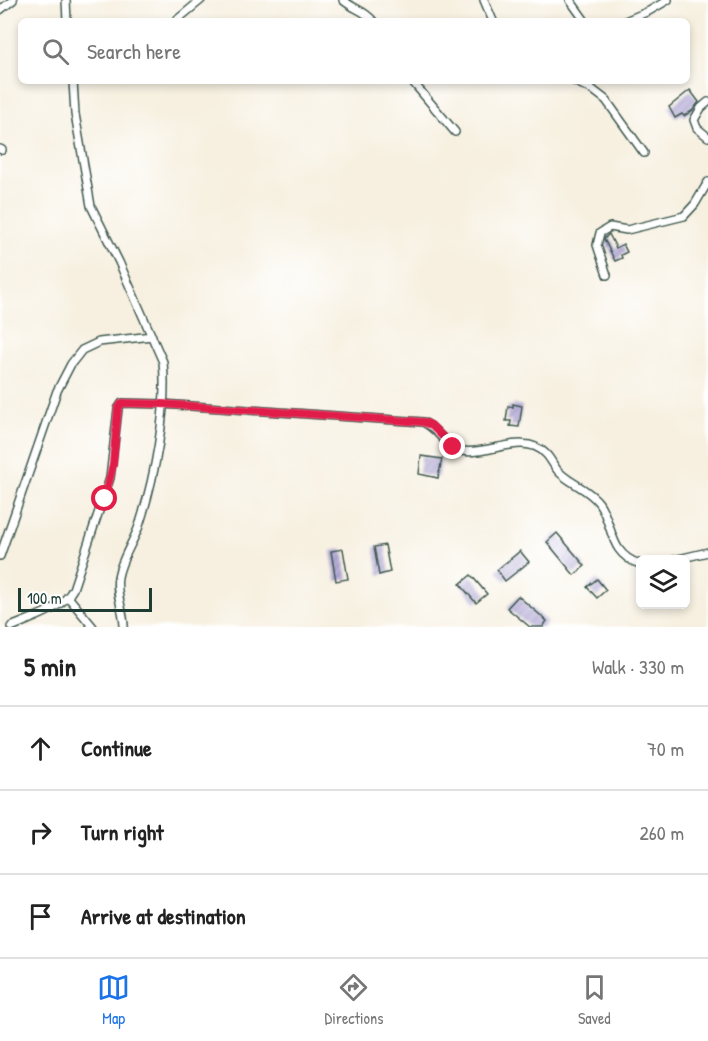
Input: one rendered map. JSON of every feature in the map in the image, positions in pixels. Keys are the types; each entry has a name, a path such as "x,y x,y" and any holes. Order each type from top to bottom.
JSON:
{"street":[{"path":"0,10 13,0"},
{"path":"66,0 67,18"},
{"path":"179,18 201,0"},
{"path":"343,0 363,11 370,18"},
{"path":"484,0 492,18"},
{"path":"570,0 583,18"},
{"path":"632,18 668,0"},
{"path":"73,84 75,114 91,206 152,336 163,362 165,378 158,446 145,506 118,579 118,594 124,627"},
{"path":"415,84 455,132"},
{"path":"581,84 594,90 606,100 644,153"},
{"path":"708,102 694,116 694,120 697,128 708,137"},
{"path":"607,275 597,245 600,233 610,228 627,230 684,216 695,204 708,182"},
{"path":"0,556 54,400 70,364 82,350 99,342 152,336"},
{"path":"11,627 69,598 107,488 122,403 423,422 431,425 447,443 460,451 528,445 539,448 548,455 560,472 598,502 614,541 629,560 636,563"},
{"path":"690,556 708,552"},
{"path":"69,598 93,627"}],"building":[{"path":"690,90 699,102 684,116 682,114 675,118 669,107"},
{"path":"609,234 616,248 623,244 627,252 615,261 604,239"},
{"path":"513,404 522,406 519,427 510,426 511,421 506,421 508,406 513,407"},
{"path":"421,456 442,459 438,478 419,474"},
{"path":"557,533 585,566 574,575 547,542"},
{"path":"385,545 390,572 379,575 374,547"},
{"path":"343,549 348,579 336,581 331,551"},
{"path":"520,551 529,562 505,581 497,570"},
{"path":"471,575 487,594 476,603 460,584"},
{"path":"597,579 606,590 597,598 587,587"},
{"path":"518,596 547,621 543,627 530,627 507,608"}],"route":[{"path":"105,499 113,464 118,409 122,403 423,422 431,425 453,447"}]}
